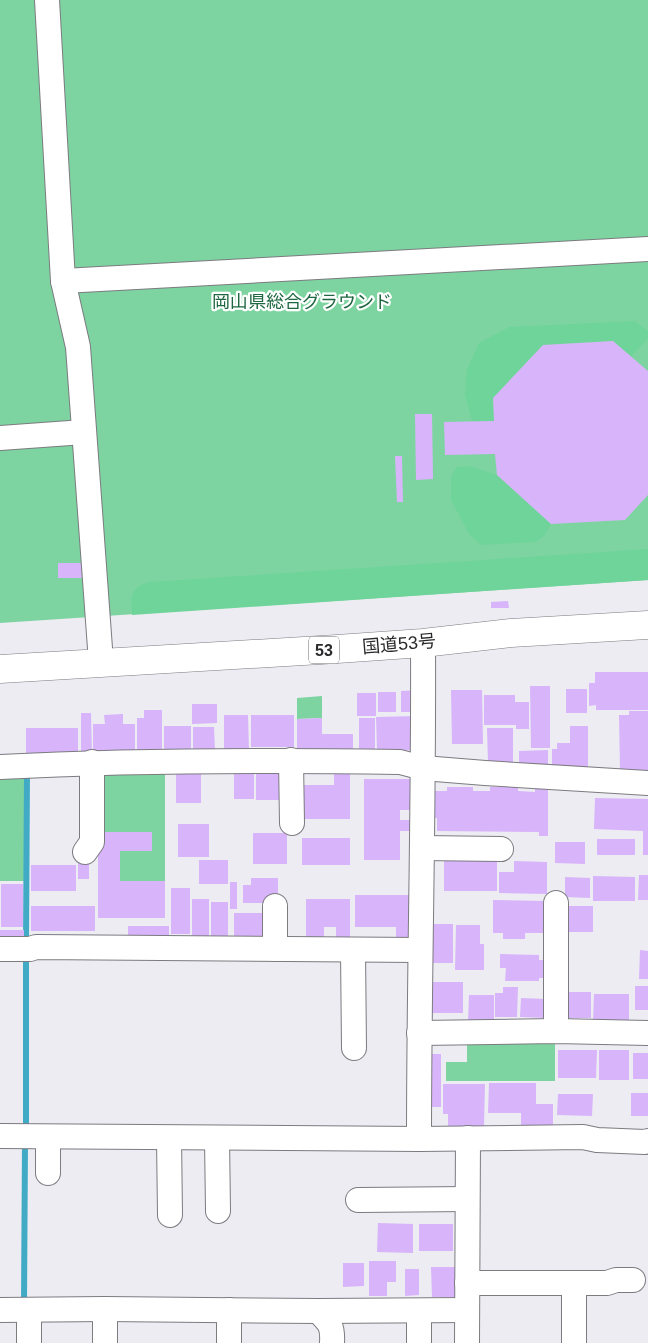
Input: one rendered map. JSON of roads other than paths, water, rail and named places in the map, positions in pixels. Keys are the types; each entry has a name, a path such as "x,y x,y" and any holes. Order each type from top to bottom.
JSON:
{"highway":[{"name":"国道53号","path":"0,669 422,643 511,633 648,625"}],"street":[{"path":"46,0 63,282 78,347 101,662"},
{"path":"63,282 648,249"},
{"path":"0,438 84,432"},
{"path":"418,1132 423,768 422,643"},
{"path":"291,760 292,823"},
{"path":"0,767 92,762 291,760 400,762 423,768 648,783"},
{"path":"85,852 92,842 92,762"},
{"path":"422,848 501,849"},
{"path":"556,903 556,1032"},
{"path":"275,906 275,949"},
{"path":"18,949 36,947 419,950"},
{"path":"353,950 354,1048"},
{"path":"419,1033 648,1033"},
{"path":"0,1136 217,1138 418,1132 468,1138 583,1137 597,1140 648,1141"},
{"path":"48,1137 48,1173"},
{"path":"169,1138 170,1215"},
{"path":"217,1138 218,1211"},
{"path":"467,1343 468,1138"},
{"path":"358,1200 467,1198"},
{"path":"467,1283 607,1283 616,1280 633,1280"},
{"path":"574,1283 574,1343"},
{"path":"29,1343 19,1310 105,1308 318,1311 467,1310"},
{"path":"105,1308 105,1343"},
{"path":"228,1310 228,1343"},
{"path":"318,1311 328,1321 332,1329 332,1343"},
{"path":"419,1311 419,1343"}],"waterway":[{"path":"26,943 27,771"},
{"path":"26,953 26,1130"},
{"path":"24,1304 25,1143"}],"park label":[{"name":"岡山県総合グラウンド","path":"302,302"}]}
